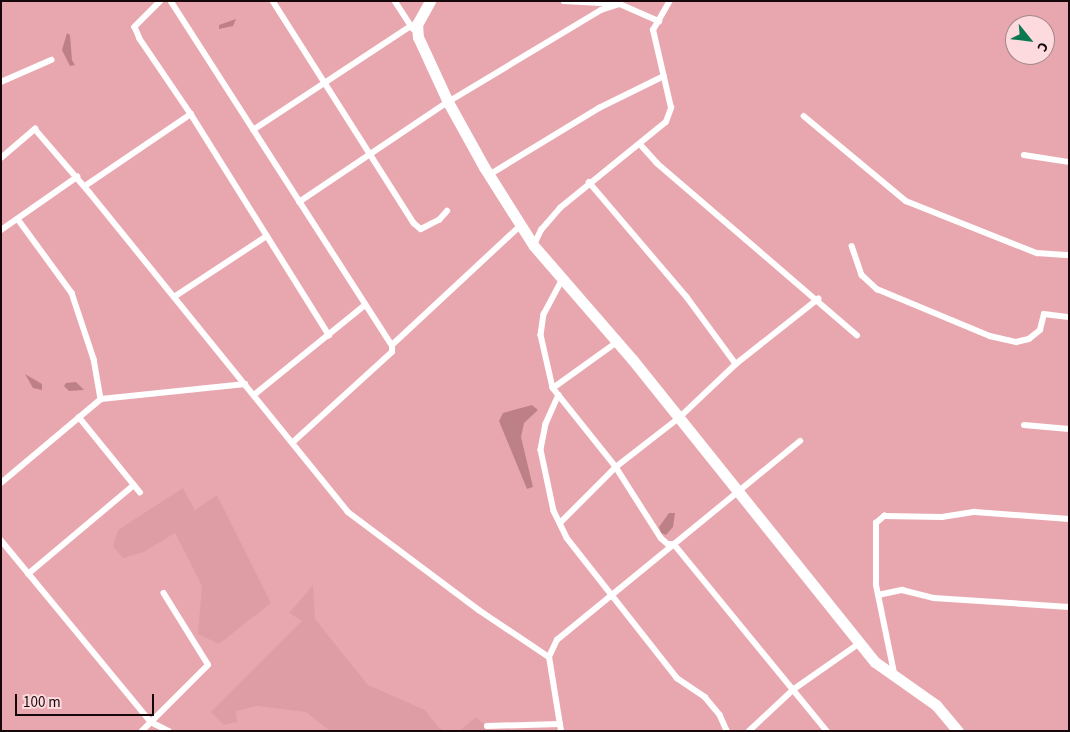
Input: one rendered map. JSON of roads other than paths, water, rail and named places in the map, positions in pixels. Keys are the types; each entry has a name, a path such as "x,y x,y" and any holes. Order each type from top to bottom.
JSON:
{"street":[{"path":"430,1 417,24 418,37 448,102 490,176 534,246 617,342 875,662 936,705 958,731"}],"lane":[{"path":"161,1 135,26 140,39 191,114 329,335"},
{"path":"170,1 365,306 392,345 392,352 292,443"},
{"path":"274,1 421,229 439,220 447,211"},
{"path":"395,1 418,37"},
{"path":"564,1 620,4 659,21"},
{"path":"534,246 541,230 588,182 641,144 666,122 671,108 653,30 670,1"},
{"path":"299,202 448,102 602,10 620,4"},
{"path":"253,130 411,26"},
{"path":"1,82 51,60"},
{"path":"490,176 598,108 664,76"},
{"path":"85,186 191,114"},
{"path":"804,116 906,202 1037,253 1069,255"},
{"path":"1,158 34,129 85,186 348,512 479,610 548,657"},
{"path":"641,144 691,193 818,299 857,335"},
{"path":"1024,155 1069,162"},
{"path":"1,230 77,177"},
{"path":"588,182 687,297 736,364"},
{"path":"18,219 72,293 94,359 100,399"},
{"path":"392,345 521,225"},
{"path":"174,297 267,236"},
{"path":"852,246 862,275 877,290 990,336 1016,342 1029,340 1040,330 1044,314 1069,317"},
{"path":"563,279 544,314 541,336 553,388 616,467 662,538 668,544 674,544"},
{"path":"560,523 616,467 679,418 736,364 818,299"},
{"path":"254,395 365,306"},
{"path":"553,388 617,342"},
{"path":"1,483 100,399 245,384"},
{"path":"559,396 546,424 541,450 545,480 566,538 614,594 677,678 705,697 727,731"},
{"path":"79,417 140,492"},
{"path":"1024,425 1069,430"},
{"path":"487,726 560,728 548,657 557,640 800,441"},
{"path":"28,574 134,485"},
{"path":"894,675 878,595 876,523 884,516 942,517 975,512 1069,519"},
{"path":"1,540 150,722 169,731"},
{"path":"674,544 827,731"},
{"path":"878,595 902,590 934,598 1069,607"},
{"path":"142,731 208,665 164,594"},
{"path":"749,731 794,690 860,643"}]}
